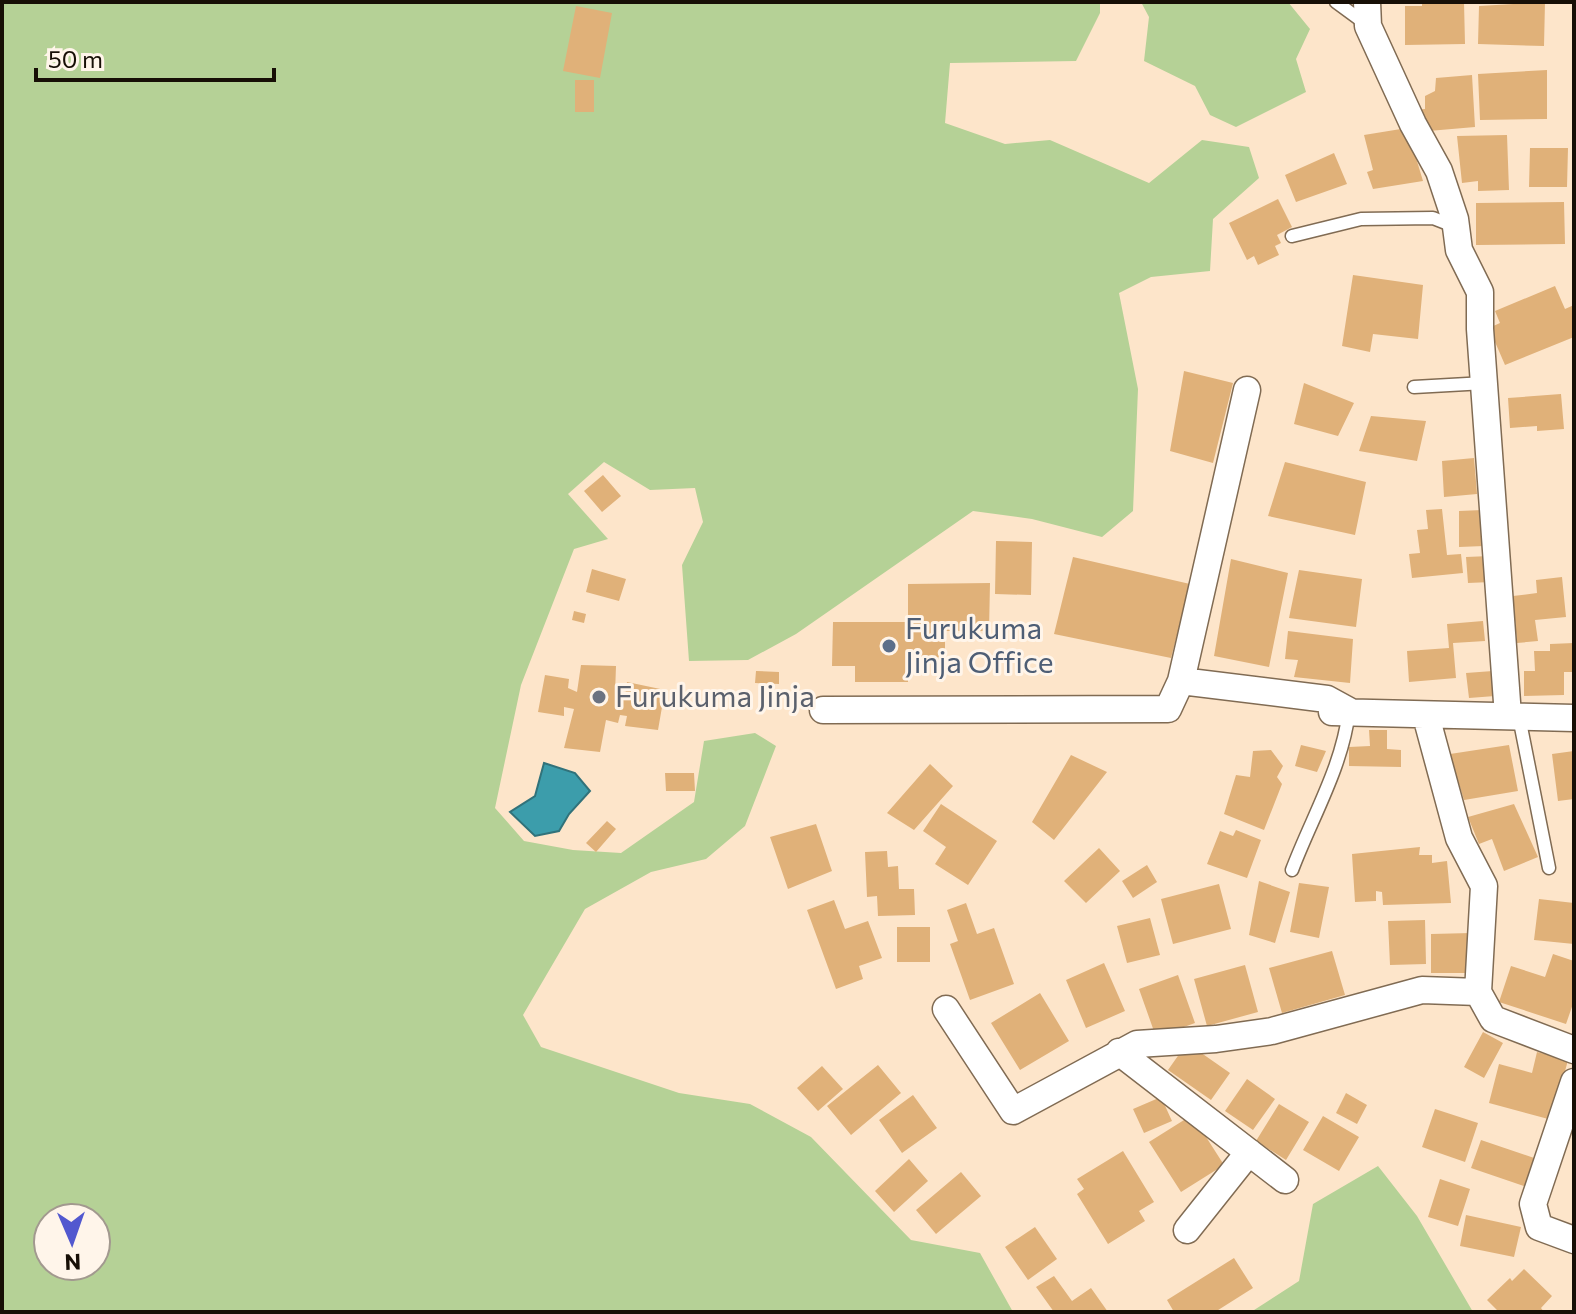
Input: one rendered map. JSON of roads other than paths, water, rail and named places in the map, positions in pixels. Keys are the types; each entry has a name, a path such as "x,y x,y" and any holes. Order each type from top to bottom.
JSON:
{"street":[{"path":"1367,14 1413,124 1439,171 1456,227 1459,250 1480,292 1514,716"},
{"path":"823,710 1168,721 1181,681 1247,390"},
{"path":"1181,681 1327,699 1349,711"},
{"path":"1304,712 1574,718"},
{"path":"1426,716 1459,838 1484,886 1478,992 1493,1019 1574,1050"},
{"path":"946,1009 1013,1111 1137,1044 1216,1039 1272,1031 1422,990 1478,992"},
{"path":"1119,1052 1285,1180"},
{"path":"1574,1082 1533,1204 1539,1227 1574,1240"},
{"path":"1187,1230 1249,1152"}],"lane":[{"path":"1336,2 1367,14"},
{"path":"1292,236 1361,219 1433,218 1456,227"},
{"path":"1414,387 1485,383"},
{"path":"1292,870 1336,768 1349,711"},
{"path":"1514,716 1549,868"}],"water":[{"path":"544,763 575,773 590,791 569,814 559,831 535,836 510,812 535,796"}],"place":[{"name":"Furukuma Jinja Office","path":"889,646"},
{"name":"Furukuma Jinja","path":"599,697"}]}
